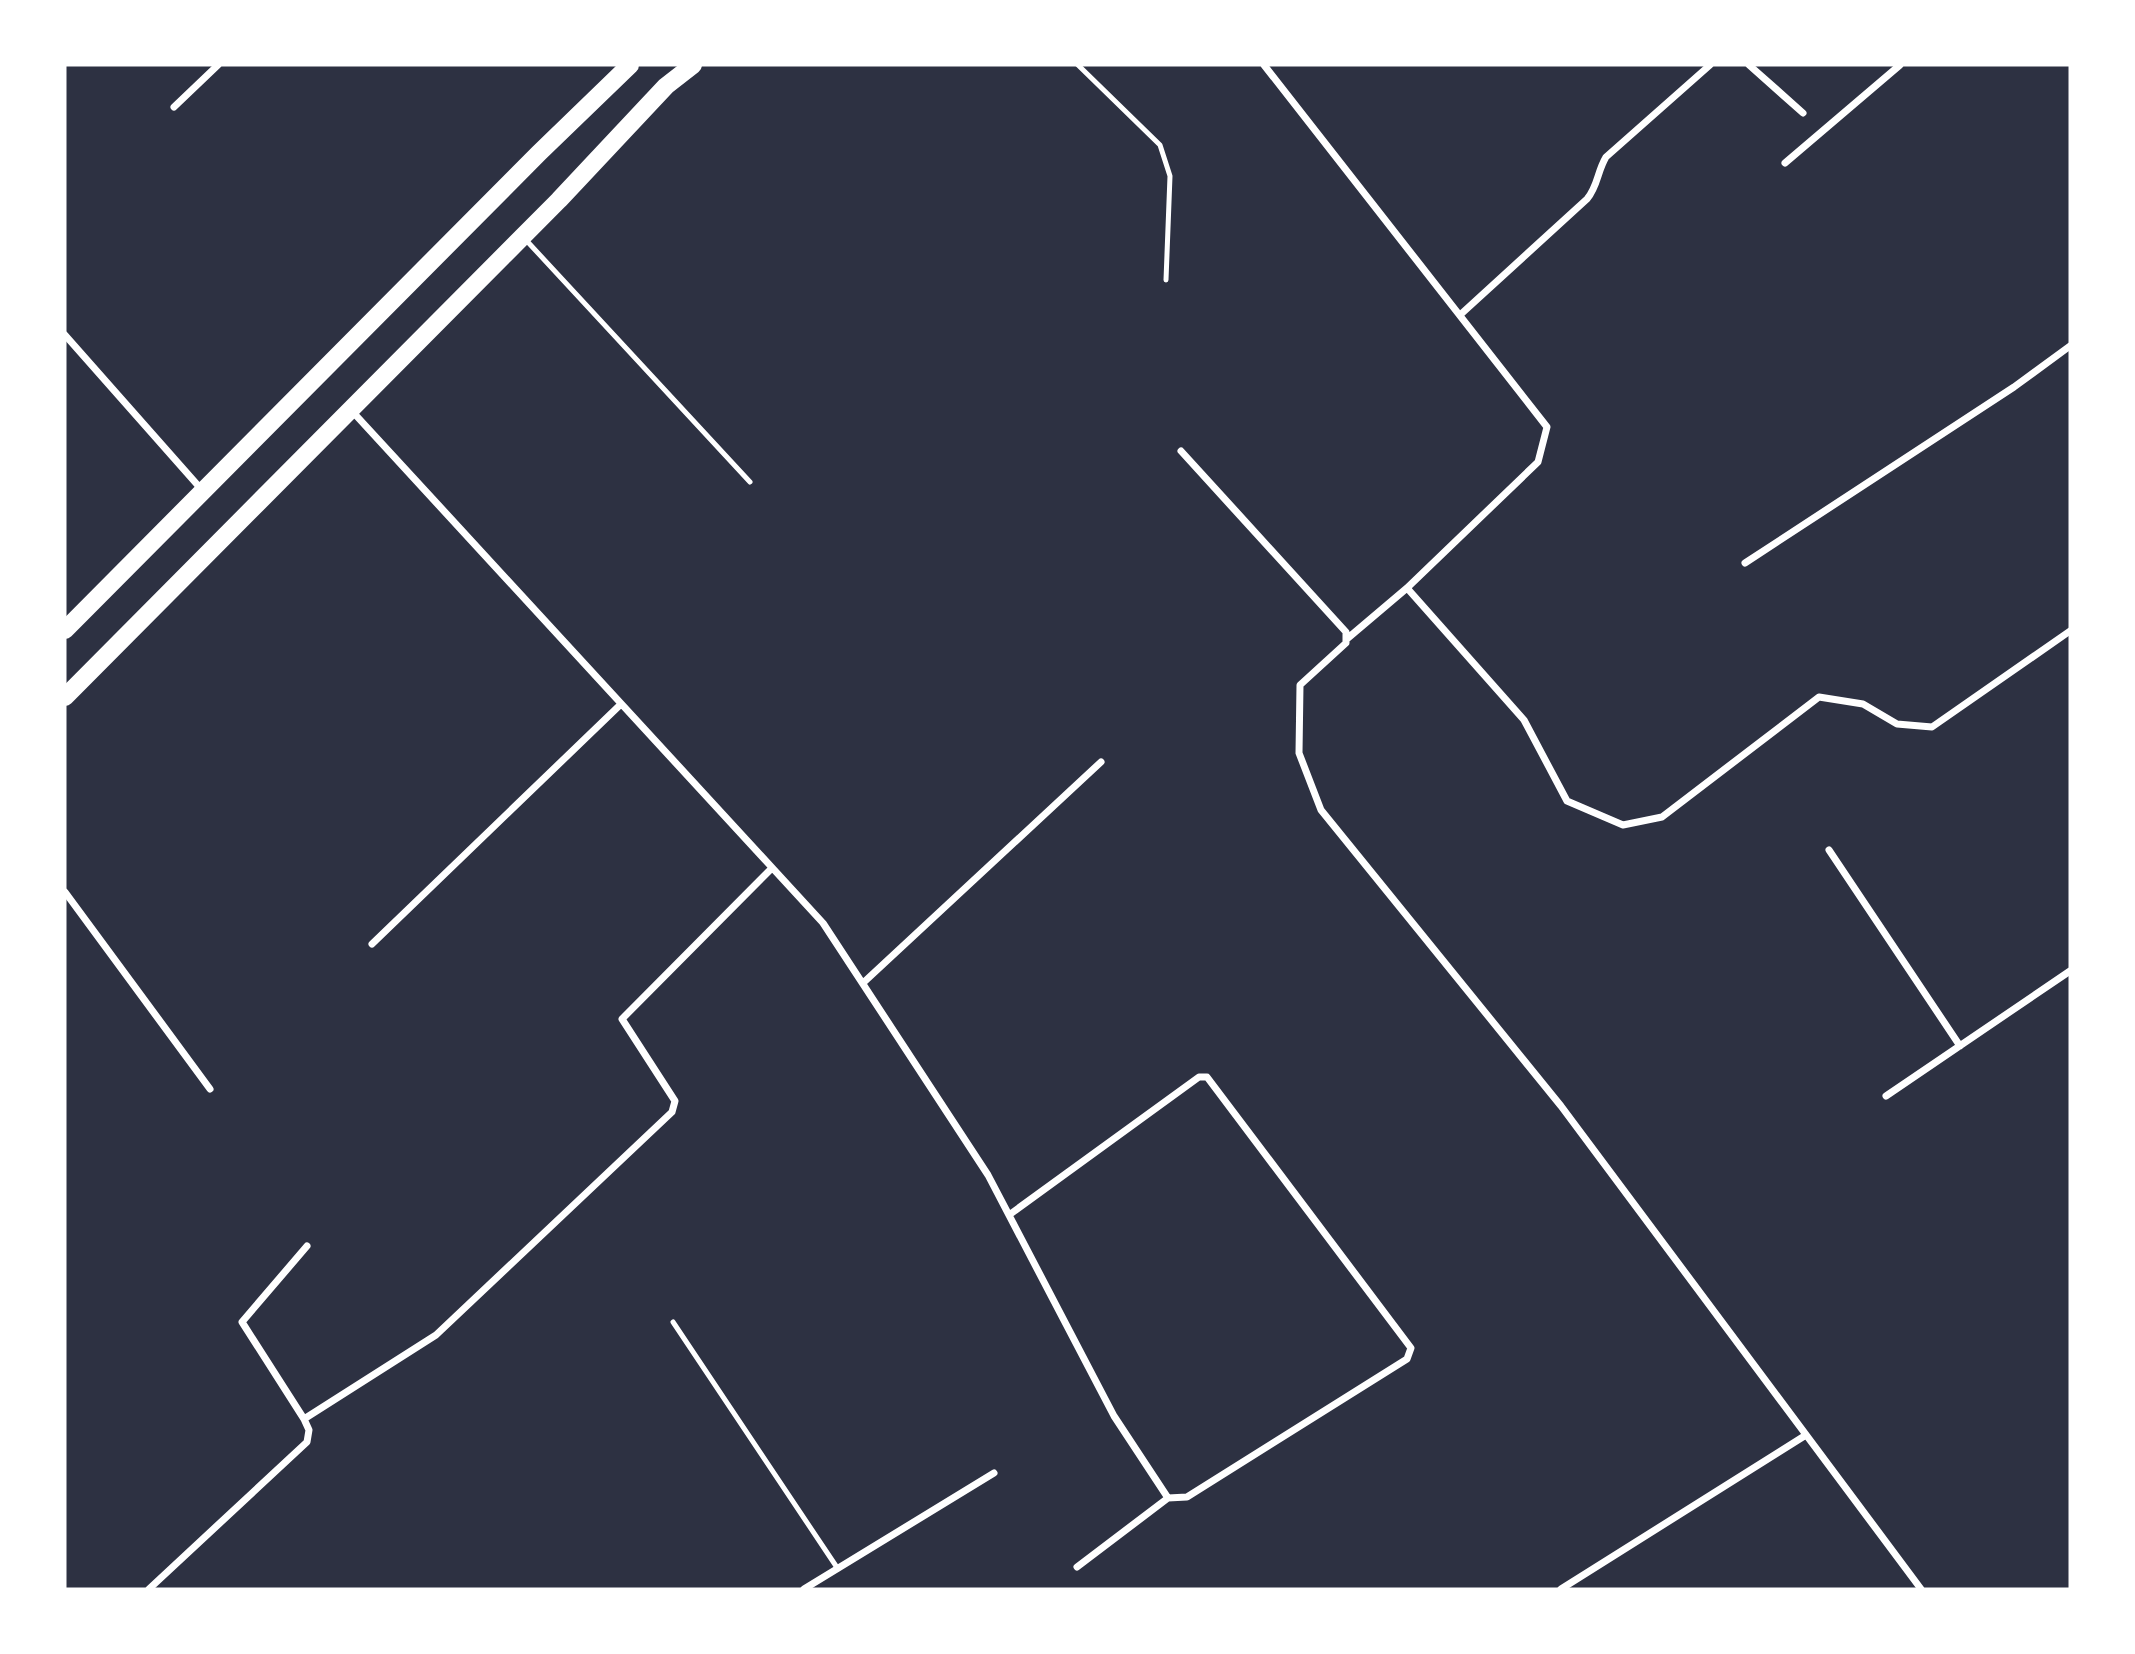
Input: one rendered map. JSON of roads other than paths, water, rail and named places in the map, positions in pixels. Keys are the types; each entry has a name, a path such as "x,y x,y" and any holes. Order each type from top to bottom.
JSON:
{"main road":[{"path":"65,630 630,65"},
{"path":"65,697 523,236 666,86 693,65"}],"street":[{"path":"174,107 218,65"},
{"path":"1264,65 1547,426 1544,447 1538,462 1300,685 1298,753 1321,810 1560,1106 1921,1589"},
{"path":"1460,315 1587,199 1594,190 1599,169 1606,157 1710,65"},
{"path":"1749,65 1802,113"},
{"path":"1785,163 1900,65"},
{"path":"65,335 202,491"},
{"path":"1745,563 2014,387 2070,346"},
{"path":"351,410 823,923 988,1175 1114,1416 1168,1498"},
{"path":"1181,451 1346,632 1348,638"},
{"path":"1406,588 1524,720 1567,801 1623,825 1661,817 1819,697 1863,704 1897,724 1932,727 2070,631"},
{"path":"372,944 620,705"},
{"path":"863,983 1101,762"},
{"path":"1829,850 1960,1046"},
{"path":"304,1419 436,1335 672,1112 675,1101 622,1019 772,868"},
{"path":"65,892 210,1089"},
{"path":"1885,1096 2070,971"},
{"path":"1009,1215 1199,1077 1207,1077 1411,1348 1406,1359 1187,1497 1168,1498 1077,1567"},
{"path":"149,1589 307,1442 309,1430 304,1419 244,1329 243,1322 307,1246"},
{"path":"1561,1589 1806,1435"},
{"path":"804,1589 994,1472"}],"lane":[{"path":"1078,65 1160,145 1170,176 1167,280"},
{"path":"523,236 750,482"},
{"path":"674,1322 838,1569"}]}
